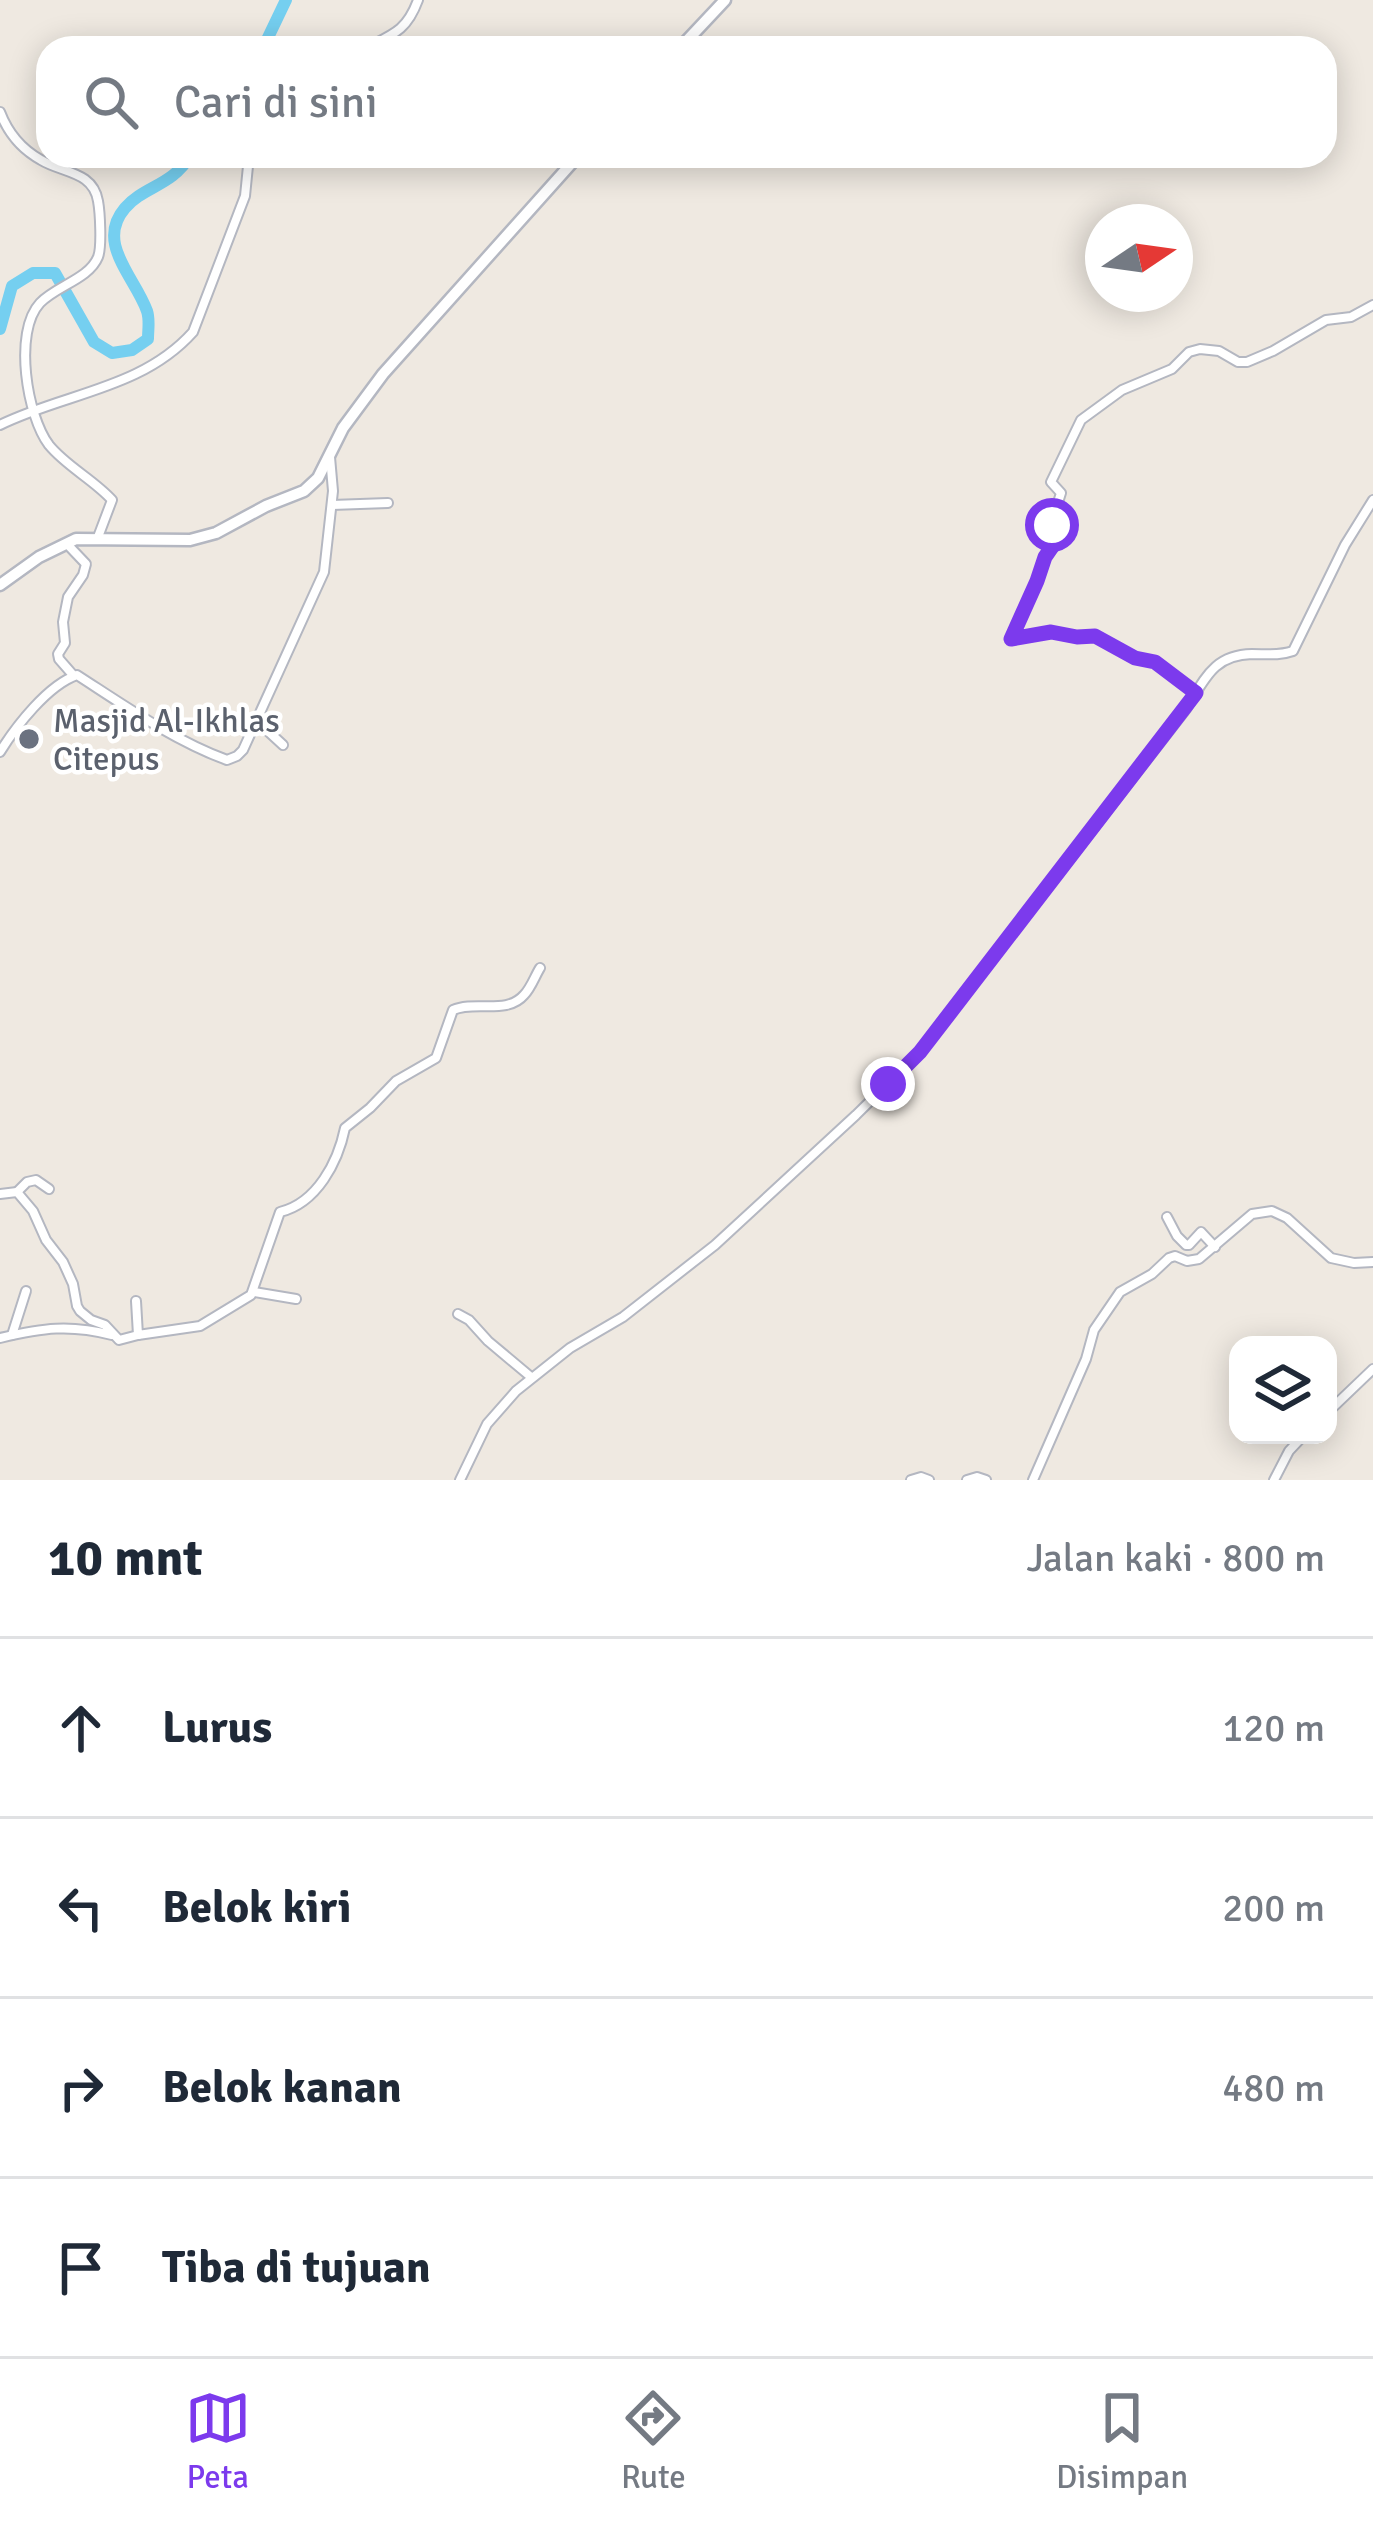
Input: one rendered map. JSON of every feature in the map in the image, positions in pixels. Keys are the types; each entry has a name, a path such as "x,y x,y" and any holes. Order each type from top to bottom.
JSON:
{"main road":[{"path":"691,36 725,0"},
{"path":"0,586 66,543 98,537 190,539 216,533 304,491 318,478 343,428 382,374 567,168"}],"street":[{"path":"388,36 403,28 418,0"},
{"path":"0,112 7,130 36,156"},
{"path":"60,168 92,185 98,201 99,253 93,265 40,303 30,324 26,373 32,410 49,444 110,497 98,537"},
{"path":"0,425 32,410 103,389 142,371 182,344 193,332 244,196 247,168"},
{"path":"1196,693 1155,662 1135,658 1095,636 1051,632 1010,638 1054,544 1053,518 1061,492 1051,482 1076,426 1122,390 1172,369 1193,350 1220,351 1246,362 1328,319 1353,317 1373,305"},
{"path":"66,543 86,564 67,598 65,643 58,657 74,675 150,722 227,760 240,754 257,722 324,572 332,505 329,456"},
{"path":"460,1480 488,1424 531,1377 623,1317 715,1244 920,1052 1220,660 1293,651 1345,545 1373,500"},
{"path":"332,505 388,503"},
{"path":"0,752 31,710 74,675"},
{"path":"257,722 283,745"},
{"path":"0,1338 58,1326 85,1328 123,1341 200,1326 254,1292 279,1213 295,1208 330,1173 345,1128 396,1081 436,1058 454,1010 461,1005 518,1001 541,968"},
{"path":"0,1194 17,1192 36,1180 49,1189"},
{"path":"17,1192 63,1262 76,1306 113,1336"},
{"path":"1033,1480 1094,1330 1120,1292 1152,1274 1168,1258 1194,1261 1252,1214 1272,1211 1287,1218 1331,1258 1373,1262"},
{"path":"1167,1217 1186,1245 1201,1232 1215,1247"},
{"path":"12,1335 26,1291"},
{"path":"254,1292 296,1299"},
{"path":"136,1301 138,1335"},
{"path":"458,1314 531,1377"},
{"path":"1337,1403 1373,1369"},
{"path":"1274,1480 1295,1444"},
{"path":"911,1480 929,1480"},
{"path":"967,1480 986,1480"}],"waterway":[{"path":"269,36 286,0"},
{"path":"0,329 12,286 33,273 55,273 94,342 112,353 132,350 148,339 147,311 120,260 114,234 125,208 181,168"}],"place":[{"name":"Masjid Al-Ikhlas Citepus","path":"29,739"}],"route":[{"path":"888,1084 920,1052 1196,693 1155,662 1135,658 1095,636 1051,632 1011,639 1054,544 1052,525"}]}
